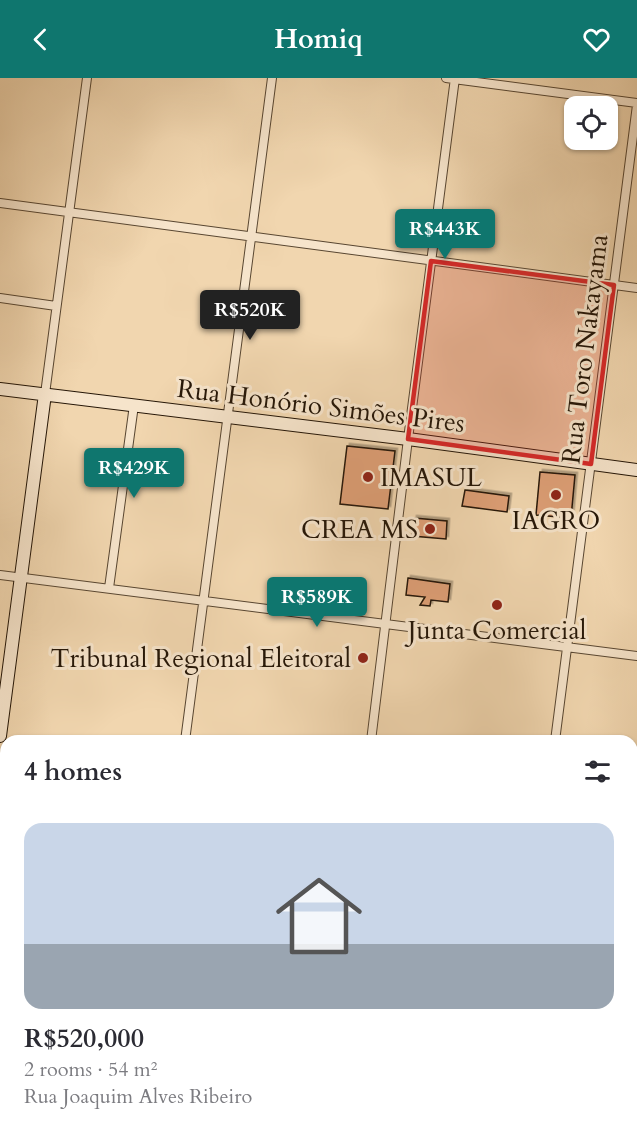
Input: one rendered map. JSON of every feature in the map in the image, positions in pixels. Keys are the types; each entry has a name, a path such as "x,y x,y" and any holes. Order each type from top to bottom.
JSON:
{"main road":[{"name":"Rua Honório Simões Pires","path":"0,389 408,439 637,470"},
{"path":"0,735 45,394"}],"street":[{"path":"45,394 87,78"},
{"path":"186,735 272,78"},
{"path":"372,735 452,78 637,104"},
{"name":"Rua Toro Nakayama","path":"556,735 637,104"},
{"path":"0,203 637,288"},
{"path":"0,298 56,306"},
{"path":"109,588 134,405"},
{"path":"0,575 637,656"}],"highlighted area":[{"path":"431,261 614,285 591,464 408,439"}],"building":[{"name":"IMASUL","path":"347,446 395,451 388,509 340,504"},
{"name":"IAGRO","path":"540,472 575,475 571,518 536,515"},
{"path":"465,490 509,496 507,512 462,506"},
{"name":"CREA MS","path":"414,518 447,521 446,539 412,536"},
{"path":"408,578 450,584 448,602 431,600 430,606 420,605 425,597 406,595"}],"place":[{"name":"IMASUL","path":"368,477"},
{"name":"IAGRO","path":"556,495"},
{"name":"CREA MS","path":"430,529"},
{"name":"Junta Comercial","path":"497,605"},
{"name":"Tribunal Regional Eleitoral","path":"363,658"}]}
